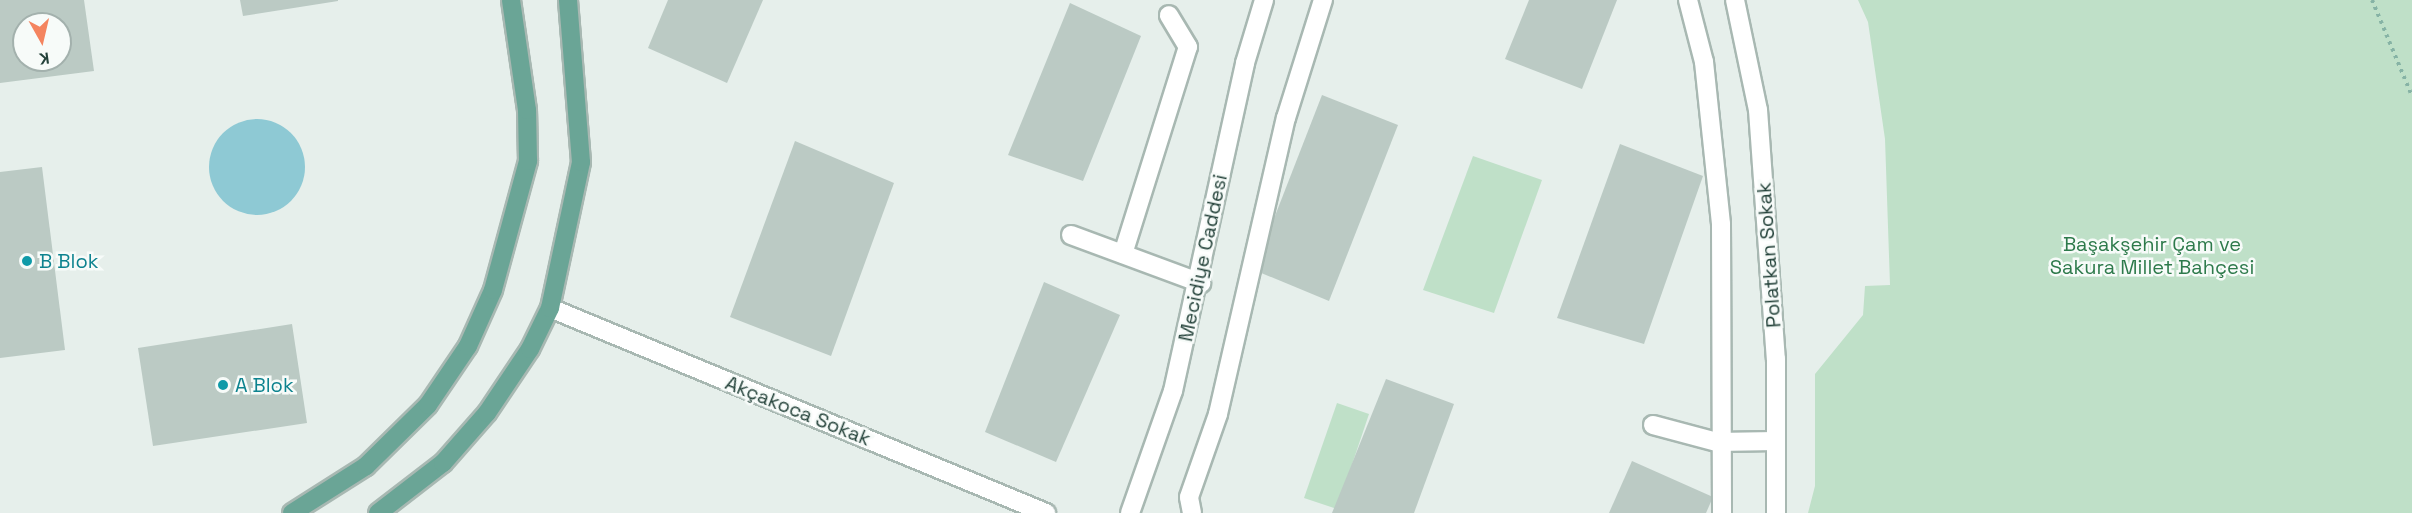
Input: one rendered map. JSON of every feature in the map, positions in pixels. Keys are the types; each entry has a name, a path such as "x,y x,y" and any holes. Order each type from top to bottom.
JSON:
{"main road":[{"path":"292,513 366,466 428,405 468,346 493,290 528,161 527,110 511,0"},
{"path":"378,513 443,463 487,413 530,349 550,308 581,162 568,0"}],"street":[{"name":"Mecidiye Caddesi","path":"1130,513 1173,391 1201,283 1245,63 1264,0"},
{"path":"1192,513 1189,497 1218,414 1286,118 1323,0"},
{"path":"1688,0 1704,62 1721,224 1718,442 1722,513"},
{"name":"Polatkan Sokak","path":"1735,0 1758,110 1776,359 1776,513"},
{"path":"1123,254 1188,47 1169,15"},
{"path":"1071,235 1201,283"},
{"name":"Akçakoca Sokak","path":"550,308 1046,513"},
{"path":"1653,425 1718,442 1776,441"}],"path":[{"path":"2372,0 2412,96"}],"green space":[{"name":"Başakşehir Çam ve Sakura Millet Bahçesi","path":"1858,0 2412,0 2412,513 1808,513 1815,486 1815,374 1863,315 1865,286 1890,285 1885,139 1868,22"},
{"path":"1473,156 1542,180 1494,313 1423,290"},
{"path":"1337,403 1369,414 1337,509 1304,498"}],"water":[{"path":"248,119 266,119 284,127 297,140 305,158 302,186 284,207 266,215 248,215 230,207 217,194 209,176 209,158 217,140 230,127"}],"building":[{"path":"0,0 84,0 94,71 0,83"},
{"path":"240,0 338,0 338,1 243,16"},
{"path":"668,0 763,0 727,83 648,48"},
{"path":"1529,0 1617,0 1582,89 1505,59"},
{"path":"1070,3 1141,36 1083,181 1008,155"},
{"path":"1322,95 1398,125 1329,301 1254,270"},
{"path":"795,141 894,183 831,356 730,317"},
{"path":"1620,144 1703,176 1644,344 1557,318"},
{"name":"B Blok","path":"42,167 65,350 0,358 0,172"},
{"path":"1044,282 1120,315 1056,462 985,432"},
{"name":"A Blok","path":"292,324 307,423 153,446 138,348"},
{"path":"1386,379 1454,404 1414,513 1332,513"},
{"path":"1632,461 1713,497 1706,513 1609,513"}],"place":[{"name":"B Blok","path":"27,261"},
{"name":"A Blok","path":"223,385"}]}
